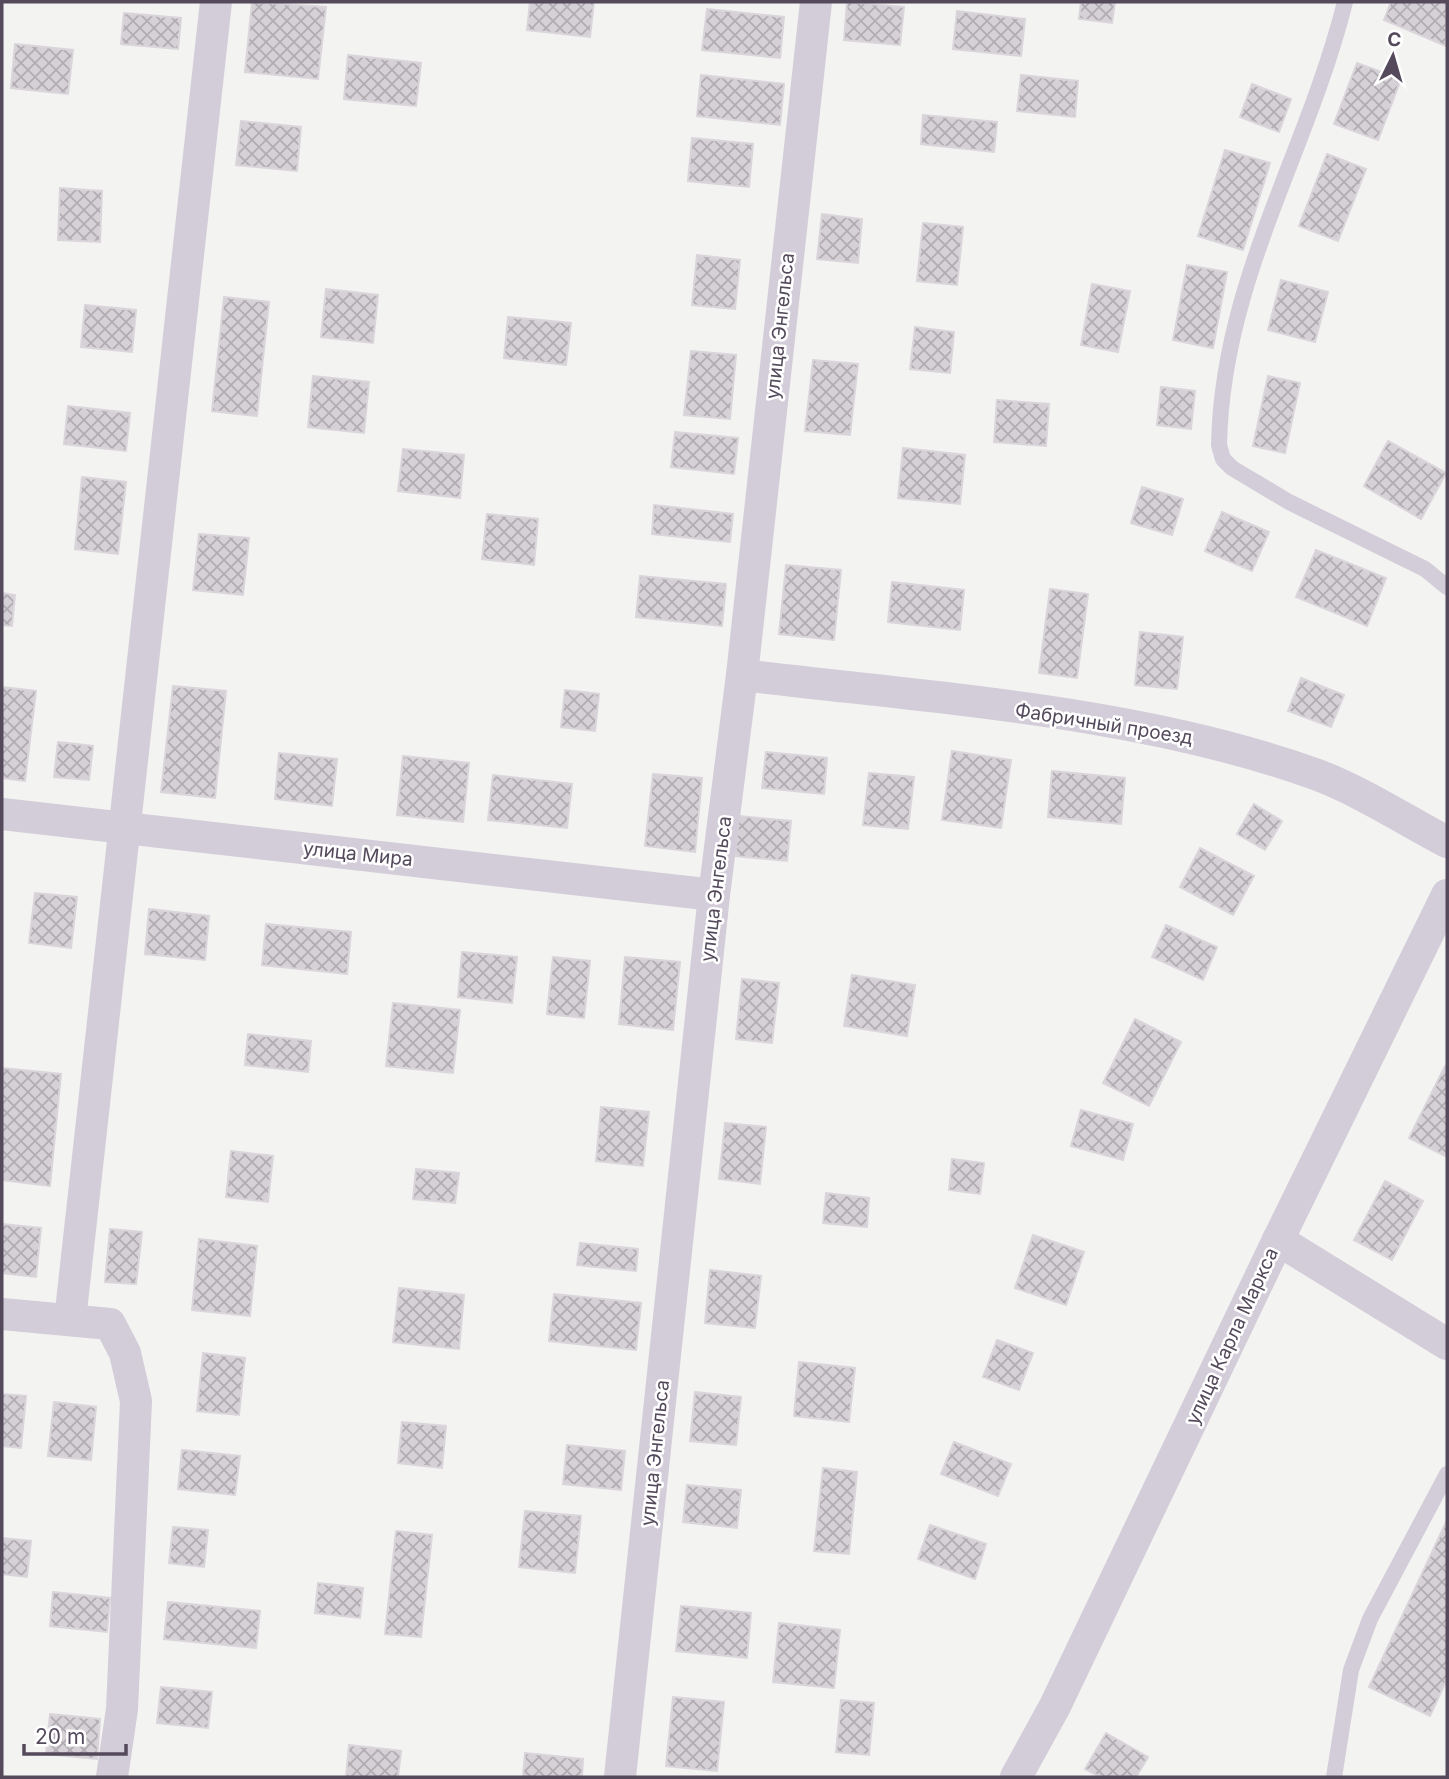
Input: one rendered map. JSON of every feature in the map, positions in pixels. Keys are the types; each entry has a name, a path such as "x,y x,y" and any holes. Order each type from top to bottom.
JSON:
{"street":[{"path":"70,1320 216,2"},
{"name":"улица Энгельса","path":"620,1777 714,895 742,675 816,2"},
{"name":"Фабричный проезд","path":"742,675 1098,719 1226,745 1319,775 1447,842"},
{"name":"улица Мира","path":"2,814 714,895"},
{"name":"улица Карла Маркса","path":"1016,1777 1055,1706 1447,895"},
{"path":"1278,1240 1447,1344"},
{"path":"2,1314 110,1324 125,1353 136,1401 122,1709 112,1777"}],"lane":[{"path":"1345,2 1318,90 1256,248 1236,314 1219,445 1223,459 1232,468 1289,502 1425,569 1447,587"},
{"path":"1335,1777 1350,1670 1365,1632 1447,1474"}],"building":[{"path":"252,2 326,7 318,79 245,72"},
{"path":"530,2 594,2 590,37 527,30"},
{"path":"847,2 904,7 900,45 844,40"},
{"path":"1081,2 1115,2 1112,23 1079,19"},
{"path":"1391,2 1447,2 1446,46 1384,20"},
{"path":"707,9 784,17 780,58 702,50"},
{"path":"957,11 1025,19 1021,56 953,49"},
{"path":"124,13 181,18 178,49 121,44"},
{"path":"15,44 73,50 68,94 11,88"},
{"path":"348,55 421,63 416,106 344,99"},
{"path":"1357,63 1401,79 1378,140 1334,124"},
{"path":"701,75 784,84 780,125 697,116"},
{"path":"1021,75 1078,81 1075,117 1017,111"},
{"path":"1252,84 1291,99 1279,132 1240,117"},
{"path":"923,115 997,122 994,152 921,144"},
{"path":"241,121 301,127 297,171 236,165"},
{"path":"692,138 753,144 749,187 688,181"},
{"path":"1225,150 1270,163 1243,250 1198,236"},
{"path":"1327,154 1366,169 1338,241 1299,226"},
{"path":"60,188 102,191 100,242 58,240"},
{"path":"822,214 862,219 858,263 817,259"},
{"path":"923,223 963,227 957,285 917,281"},
{"path":"697,255 740,260 735,309 692,305"},
{"path":"1187,265 1227,272 1213,348 1173,340"},
{"path":"1281,280 1328,292 1315,342 1268,330"},
{"path":"1092,284 1130,291 1118,352 1081,345"},
{"path":"326,289 378,295 373,343 321,337"},
{"path":"224,297 269,302 257,416 212,411"},
{"path":"85,305 136,310 132,352 81,347"},
{"path":"508,317 571,323 566,365 504,358"},
{"path":"915,327 954,332 950,373 910,369"},
{"path":"691,351 736,355 730,419 684,415"},
{"path":"813,360 858,364 850,435 805,431"},
{"path":"313,376 369,382 364,433 308,427"},
{"path":"1268,376 1300,383 1285,453 1253,446"},
{"path":"1161,387 1195,391 1191,429 1157,425"},
{"path":"997,400 1049,404 1046,446 994,442"},
{"path":"68,406 130,413 126,451 64,444"},
{"path":"675,432 738,438 734,474 671,467"},
{"path":"1388,441 1446,473 1421,519 1364,486"},
{"path":"903,448 965,455 960,504 898,498"},
{"path":"403,449 464,455 460,498 398,491"},
{"path":"82,477 126,482 118,554 75,549"},
{"path":"1142,487 1183,499 1172,535 1131,523"},
{"path":"654,505 733,514 730,542 652,534"},
{"path":"1222,512 1269,532 1252,571 1205,551"},
{"path":"487,514 538,519 534,565 482,559"},
{"path":"199,534 249,538 243,595 193,590"},
{"path":"1316,550 1386,578 1367,626 1296,597"},
{"path":"786,565 841,570 834,640 779,634"},
{"path":"640,576 726,584 722,626 636,617"},
{"path":"892,582 964,590 960,630 888,622"},
{"path":"1050,589 1088,594 1077,678 1039,673"},
{"path":"2,593 15,595 12,626 2,625"},
{"path":"1140,632 1183,637 1177,689 1135,685"},
{"path":"1301,678 1344,695 1331,727 1288,711"},
{"path":"173,686 226,691 215,798 161,792"},
{"path":"2,687 36,691 25,781 2,778"},
{"path":"565,690 599,694 595,731 561,727"},
{"path":"58,742 93,746 89,780 54,777"},
{"path":"952,751 1011,760 1001,828 942,820"},
{"path":"766,752 827,758 824,794 762,788"},
{"path":"279,753 337,759 332,806 275,799"},
{"path":"403,756 469,763 463,822 397,815"},
{"path":"1052,771 1125,778 1121,824 1048,817"},
{"path":"869,773 914,777 908,829 863,825"},
{"path":"653,774 702,778 695,852 645,846"},
{"path":"493,775 572,784 567,828 488,820"},
{"path":"1254,804 1282,821 1265,850 1237,834"},
{"path":"739,816 791,821 787,861 735,856"},
{"path":"1200,848 1254,876 1233,915 1180,887"},
{"path":"35,893 77,897 71,948 29,943"},
{"path":"149,909 209,916 205,960 145,954"},
{"path":"266,924 351,932 347,974 262,965"},
{"path":"1166,925 1217,947 1203,980 1152,957"},
{"path":"462,952 517,957 512,1003 458,997"},
{"path":"553,957 590,961 584,1018 547,1014"},
{"path":"625,957 680,962 673,1030 619,1024"},
{"path":"852,975 915,985 907,1036 844,1026"},
{"path":"742,979 779,983 772,1043 736,1039"},
{"path":"393,1003 460,1010 453,1073 386,1066"},
{"path":"1135,1019 1181,1042 1149,1106 1103,1083"},
{"path":"248,1034 311,1041 308,1072 245,1065"},
{"path":"1445,1066 1447,1067 1447,1157 1409,1138"},
{"path":"2,1068 61,1074 50,1186 2,1180"},
{"path":"601,1107 649,1112 643,1166 596,1161"},
{"path":"1081,1110 1133,1124 1123,1160 1071,1146"},
{"path":"725,1123 766,1127 760,1184 719,1179"},
{"path":"231,1151 273,1156 268,1202 226,1197"},
{"path":"952,1159 984,1163 980,1194 949,1190"},
{"path":"416,1169 459,1173 455,1203 413,1199"},
{"path":"1385,1181 1423,1201 1392,1260 1354,1240"},
{"path":"826,1193 869,1198 867,1227 823,1223"},
{"path":"2,1224 41,1228 36,1277 2,1273"},
{"path":"110,1229 142,1232 136,1284 105,1282"},
{"path":"1033,1235 1084,1252 1066,1305 1015,1288"},
{"path":"199,1239 257,1246 250,1316 192,1310"},
{"path":"580,1243 638,1249 636,1271 577,1265"},
{"path":"710,1270 761,1276 755,1328 705,1323"},
{"path":"399,1288 464,1295 459,1349 393,1342"},
{"path":"554,1294 641,1303 636,1350 549,1341"},
{"path":"997,1340 1033,1353 1019,1390 983,1377"},
{"path":"203,1353 245,1358 239,1415 197,1411"},
{"path":"799,1362 855,1368 849,1422 794,1416"},
{"path":"695,1392 741,1397 736,1445 690,1441"},
{"path":"2,1394 26,1396 21,1448 2,1446"},
{"path":"54,1402 96,1407 91,1460 48,1456"},
{"path":"402,1422 446,1426 442,1468 398,1463"},
{"path":"954,1442 1011,1464 998,1496 941,1474"},
{"path":"567,1445 625,1451 621,1490 563,1484"},
{"path":"182,1450 240,1456 235,1495 178,1489"},
{"path":"823,1468 857,1472 849,1554 814,1551"},
{"path":"687,1485 741,1490 737,1528 683,1522"},
{"path":"525,1511 581,1516 575,1573 519,1567"},
{"path":"1447,1520 1447,1679 1430,1716 1369,1687"},
{"path":"930,1525 986,1544 975,1579 918,1559"},
{"path":"173,1527 208,1530 204,1567 169,1563"},
{"path":"396,1531 432,1535 421,1637 385,1634"},
{"path":"2,1538 31,1541 27,1577 2,1574"},
{"path":"318,1583 363,1588 360,1618 315,1613"},
{"path":"53,1592 110,1598 107,1632 50,1626"},
{"path":"168,1602 260,1611 256,1648 164,1639"},
{"path":"681,1606 751,1613 747,1658 676,1651"},
{"path":"779,1623 840,1630 834,1688 773,1682"},
{"path":"161,1687 212,1692 208,1728 157,1723"},
{"path":"673,1697 724,1702 717,1771 666,1766"},
{"path":"841,1700 874,1703 869,1755 836,1752"},
{"path":"50,1714 100,1719 97,1759 46,1754"},
{"path":"1106,1733 1148,1757 1136,1777 1100,1777 1085,1769"},
{"path":"349,1745 401,1751 398,1777 346,1777"},
{"path":"525,1753 583,1759 582,1777 523,1777"}]}
